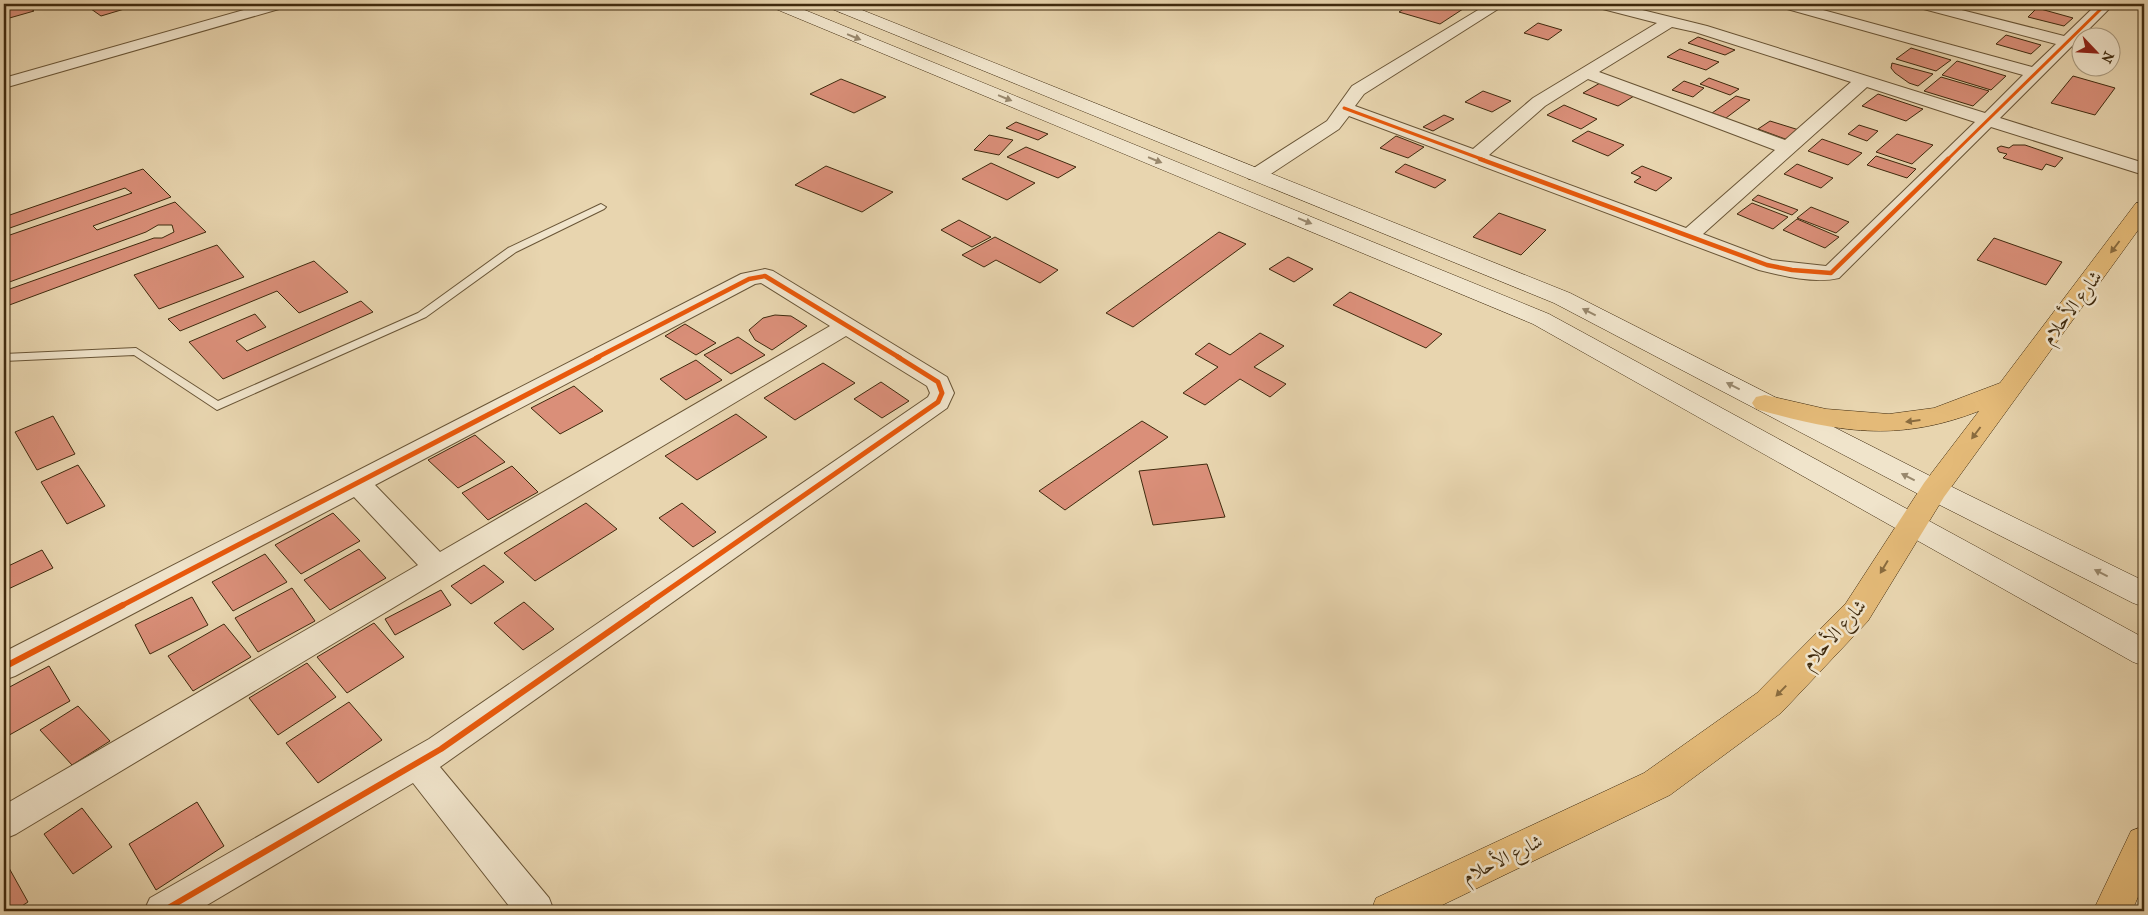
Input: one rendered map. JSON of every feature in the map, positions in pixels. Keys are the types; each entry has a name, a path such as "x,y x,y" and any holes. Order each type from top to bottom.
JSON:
{"main road":[{"path":"777,4 1541,319 1912,522 2144,653"},
{"path":"813,20 845,5 1256,175 1562,298 1934,490 2144,595"},
{"name":"شارع الأحلام","path":"1390,911 1657,784 1769,703 1857,612 1912,522 1934,490 2144,208"},
{"path":"1369,247 1393,230"},
{"path":"1765,403 1836,419 1899,422 1932,418 2009,389"},
{"path":"2112,911 2144,843"}],"street":[{"path":"4,83 281,4"},
{"path":"1256,175 1333,125 1341,116 1347,100 1358,90 1498,4"},
{"path":"1600,4 1701,30 2144,169"},
{"path":"1785,4 2035,74"},
{"path":"1921,4 2067,42"},
{"path":"1964,15 1978,4"},
{"path":"1344,108 1767,265 1792,270 1831,273 2106,4"},
{"path":"1475,157 1538,102 1669,22"},
{"path":"1586,73 1788,148"},
{"path":"1689,236 1863,80"},
{"path":"4,667 749,279 764,276 938,382 942,393 938,402 440,749 163,911"},
{"path":"4,823 846,326"},
{"path":"356,483 437,568"},
{"path":"417,763 536,911"}],"lane":[{"path":"4,358 136,351 216,406 422,315 512,250 601,207"}],"building":[{"path":"84,4 126,4 131,7 101,16"},
{"path":"1387,4 1387,8 1354,5"},
{"path":"1411,4 1456,4 1466,7 1440,24 1399,12"},
{"path":"25,5 34,11 6,19 4,17 4,11"},
{"path":"2037,8 2073,18 2064,26 2028,17"},
{"path":"1538,23 1562,30 1548,40 1524,33"},
{"path":"2006,35 2041,45 2031,54 1996,44"},
{"path":"1698,37 1735,50 1725,55 1688,43"},
{"path":"1911,48 1951,60 1936,71 1896,59"},
{"path":"1680,49 1719,62 1706,70 1667,57"},
{"path":"1957,61 2006,76 1991,90 1942,75"},
{"path":"1892,63 1933,74 1918,86 1909,83 1895,73 1891,68"},
{"path":"1941,77 1989,91 1973,106 1924,91"},
{"path":"1709,78 1739,89 1730,95 1700,84"},
{"path":"2071,78 2080,78 2115,88 2095,115 2051,103"},
{"path":"841,79 886,97 854,113 810,94"},
{"path":"1684,81 1704,88 1693,97 1672,90"},
{"path":"1600,83 1634,96 1618,106 1583,93"},
{"path":"1483,91 1511,101 1492,112 1465,102"},
{"path":"1878,94 1923,109 1906,121 1862,106"},
{"path":"1736,96 1750,100 1726,118 1712,113"},
{"path":"1564,105 1597,119 1581,129 1547,115"},
{"path":"1444,115 1454,119 1433,131 1423,127"},
{"path":"1770,121 1799,130 1788,140 1758,129"},
{"path":"1016,122 1048,134 1038,140 1006,128"},
{"path":"1859,125 1878,131 1867,141 1848,134"},
{"path":"1588,131 1624,145 1608,156 1572,141"},
{"path":"1897,134 1933,145 1912,164 1876,152"},
{"path":"989,135 1013,140 999,155 974,150"},
{"path":"1396,136 1424,147 1408,158 1380,148"},
{"path":"1822,139 1862,153 1848,165 1808,151"},
{"path":"2013,145 2025,145 2063,158 2055,167 2046,164 2042,170 2003,158 2007,154 1999,152 1997,148 2001,146 2009,148"},
{"path":"1026,147 1076,167 1058,178 1007,157"},
{"path":"1876,156 1916,169 1907,178 1867,165"},
{"path":"991,163 1035,183 1007,200 962,179"},
{"path":"1405,164 1446,180 1435,188 1395,172"},
{"path":"1797,164 1833,178 1821,188 1784,174"},
{"path":"826,166 893,192 862,212 795,185"},
{"path":"1642,166 1672,178 1656,191 1634,182 1641,177 1631,173"},
{"path":"143,169 171,197 93,226 97,230 175,202 206,232 4,307 4,291 154,238 162,238 174,232 172,225 158,225 146,232 4,284 4,237 132,193 125,188 4,230 4,217"},
{"path":"1758,195 1798,210 1792,215 1752,200"},
{"path":"1752,203 1788,217 1773,229 1737,214"},
{"path":"1811,207 1849,222 1836,233 1797,218"},
{"path":"1499,213 1546,230 1521,255 1473,237"},
{"path":"1797,219 1839,237 1825,248 1783,230"},
{"path":"959,220 991,237 972,247 941,230"},
{"path":"1219,232 1246,244 1133,327 1106,313"},
{"path":"995,237 1058,270 1040,283 996,260 984,267 962,255"},
{"path":"1994,238 2062,262 2046,285 1977,260"},
{"path":"217,245 244,277 159,309 134,275"},
{"path":"1288,257 1313,269 1294,282 1269,269"},
{"path":"314,261 348,292 299,313 277,291 180,331 168,319"},
{"path":"1350,292 1442,334 1426,348 1333,305"},
{"path":"361,301 373,312 223,379 189,342 255,314 266,327 236,341 247,351"},
{"path":"775,315 791,316 807,326 772,350 755,340 749,330 763,318"},
{"path":"685,324 716,343 696,355 665,336"},
{"path":"1260,333 1284,346 1254,367 1286,384 1270,397 1240,379 1205,405 1183,393 1218,367 1195,354 1209,343 1230,355"},
{"path":"738,337 765,355 731,374 704,355"},
{"path":"696,360 722,380 686,400 660,379"},
{"path":"823,363 855,383 795,420 764,398"},
{"path":"881,382 909,401 882,418 854,399"},
{"path":"574,386 603,411 560,434 531,408"},
{"path":"736,414 767,437 697,480 665,456"},
{"path":"53,416 75,454 37,470 15,432"},
{"path":"1142,421 1168,437 1065,510 1039,491"},
{"path":"475,435 505,462 458,488 428,460"},
{"path":"1207,464 1225,517 1153,525 1139,471"},
{"path":"78,465 105,506 67,524 41,482"},
{"path":"512,466 538,492 488,520 462,493"},
{"path":"586,503 617,529 535,581 504,553"},
{"path":"682,503 716,532 693,547 659,518"},
{"path":"333,513 360,541 301,574 275,545"},
{"path":"359,549 386,578 330,610 304,580"},
{"path":"42,550 53,568 4,591 4,568"},
{"path":"265,554 287,582 233,611 212,582"},
{"path":"484,565 504,582 471,604 451,586"},
{"path":"292,588 315,621 258,652 235,618"},
{"path":"441,590 451,605 395,635 385,619"},
{"path":"192,597 208,625 150,654 135,625"},
{"path":"524,602 554,629 523,650 494,623"},
{"path":"374,623 404,657 347,693 317,657"},
{"path":"224,624 251,657 193,691 168,656"},
{"path":"307,663 336,697 278,735 249,698"},
{"path":"49,666 70,701 4,738 4,690"},
{"path":"349,702 382,740 318,783 286,743"},
{"path":"78,706 110,741 72,765 40,730"},
{"path":"197,802 224,846 156,890 129,844"},
{"path":"82,808 112,847 73,874 44,834"},
{"path":"4,859 28,902 14,911 4,911"}],"cycle path":[{"path":"1344,108 1767,265 1792,270 1831,273 2106,4"},
{"path":"4,667 749,279 765,276 938,382 942,393 938,402 441,749 163,911"}]}
